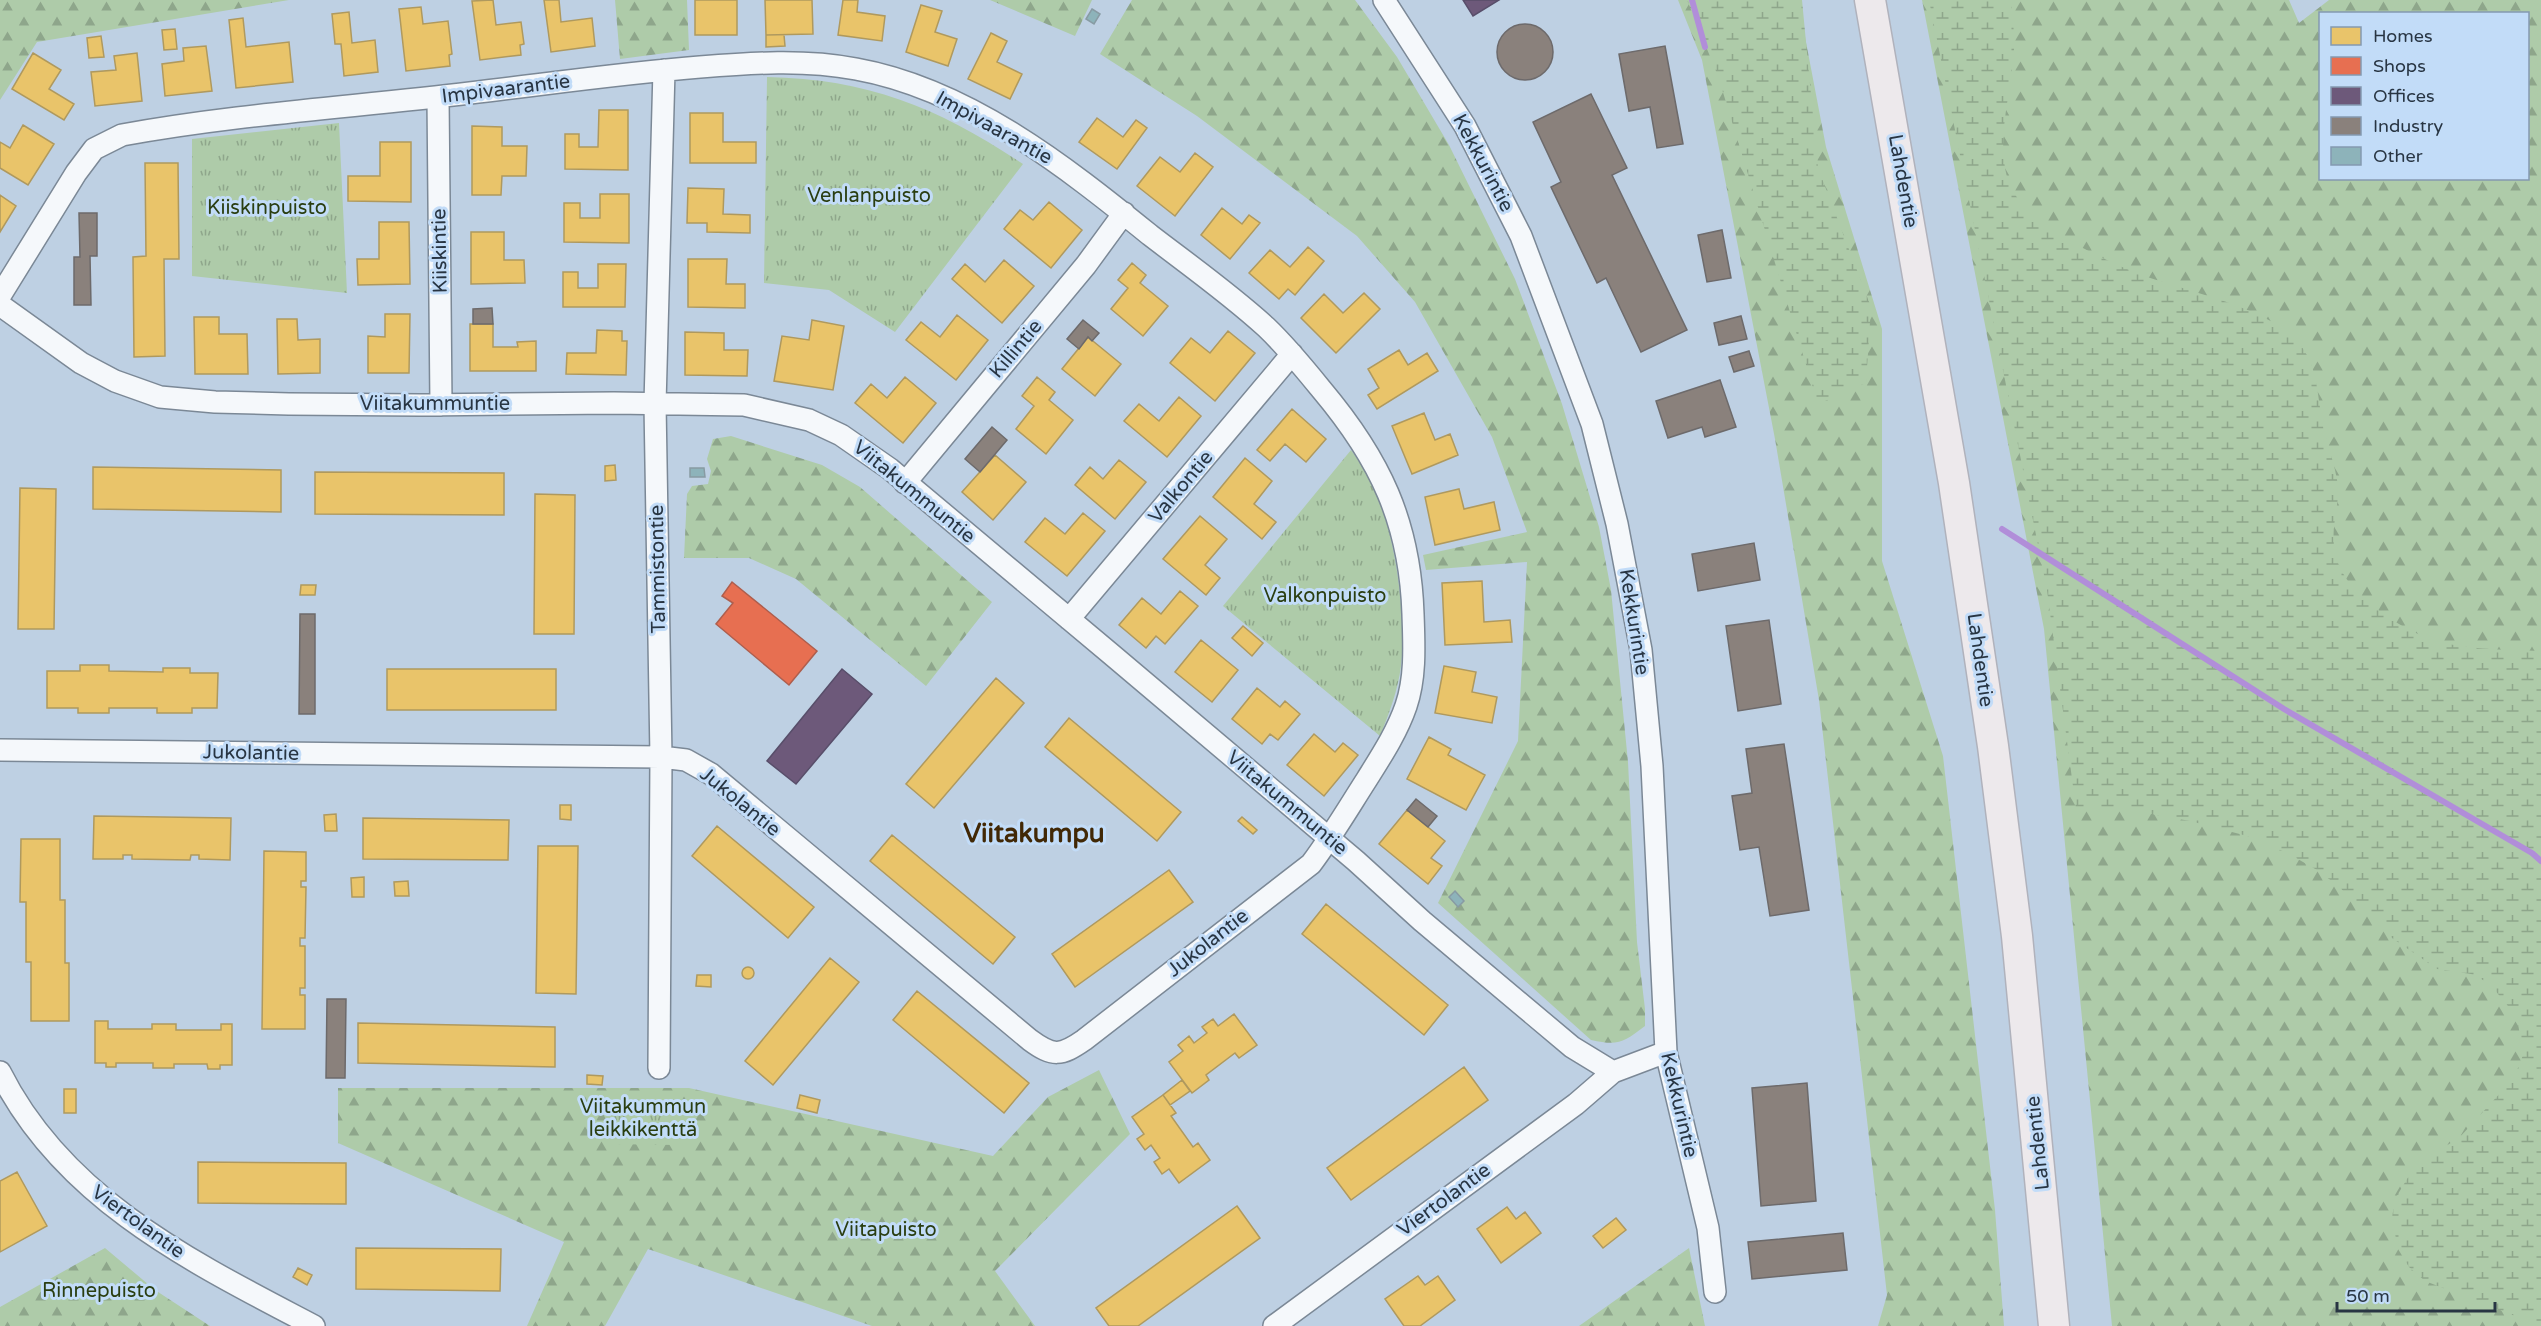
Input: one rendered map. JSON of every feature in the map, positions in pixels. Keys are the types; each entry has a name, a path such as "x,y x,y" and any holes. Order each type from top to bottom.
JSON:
{"highway":[{"name":"Lahdentie","path":"1870,0 1954,483 1993,746 2017,936 2054,1326"}],"street":[{"name":"Kekkurintie","path":"1384,0 1466,126 1521,236 1592,424 1617,524 1641,650 1652,766 1666,1052 1708,1228 1715,1292"},
{"name":"Impivaarantie","path":"0,296 76,173 94,149 122,135 664,70 792,62 826,64 887,76 964,107 1028,143 1124,213 1264,326 1292,354 1349,421 1386,485 1405,542 1413,596 1413,662 1409,699 1398,728 1329,839"},
{"name":"Tammistontie","path":"659,1068 661,757 655,404 664,70"},
{"name":"Kiiskintie","path":"438,97 441,405"},
{"name":"Killintie","path":"905,483 1086,266 1124,213"},
{"name":"Viitakummuntie","path":"0,305 81,363 115,381 160,397 215,402 744,405 809,420 842,435 890,469 1069,619 1572,1047 1613,1072"},
{"name":"Valkontie","path":"1069,619 1292,354"},
{"name":"Jukolantie","path":"0,750 661,757 686,760 711,774 1030,1040 1042,1049 1054,1053 1068,1051 1084,1040 1311,864 1329,839"},
{"path":"1613,1072 1666,1052"},
{"name":"Viertolantie","path":"0,1072 46,1142 86,1185 112,1207 150,1235 198,1264 314,1326"},
{"name":"Viertolantie","path":"1274,1326 1576,1104 1613,1072"}],"green space":[{"path":"0,0 289,0 37,42 0,100"},
{"path":"615,0 687,0 689,50 620,59"},
{"path":"990,0 1092,0 1075,36"},
{"path":"1132,0 1355,0 1397,57 1449,145 1515,279 1562,404 1599,527 1611,590 1628,762 1637,942 1645,1009 1645,1026 1620,1042 1608,1043 1591,1040 1438,903 1518,741 1527,562 1426,570 1423,555 1527,532 1492,437 1415,302 1357,236 1197,116 1100,54"},
{"path":"1678,0 1798,0 1826,147 1882,329 1882,561 1943,756 1995,1210 2004,1326 1878,1326 1887,1295 1819,700 1775,439 1702,60"},
{"path":"1687,0 1802,0 1818,168 1871,307 1866,383 1818,404 1718,76"},
{"path":"1922,0 2289,0 2299,23 2329,0 2541,0 2541,1326 2112,1326 2044,629"},
{"path":"1929,0 2011,0 2014,49 2004,130 2004,161 2010,184 2026,208 2065,238 2114,263 2139,274 2223,301 2266,318 2284,329 2304,350 2315,378 2323,428 2337,478 2335,551 2340,568 2354,588 2394,621 2433,640 2472,648 2541,651 2541,1326 2425,1281 2409,1267 2398,1249 2392,1218 2395,1199 2416,1164 2459,1138 2514,1078 2523,1055 2517,1017 2489,983 2471,974 2437,969 2392,938 2337,885 2317,870 2251,837 2190,821 2129,810 2076,809 2047,590"},
{"name":"Venlanpuisto","path":"767,77 838,84 902,100 962,127 1023,164 895,332 829,290 764,283"},
{"name":"Kiiskinpuisto","path":"339,123 347,293 192,276 192,139"},
{"path":"731,436 822,465 860,487 992,602 926,686 796,579 749,558 684,558 687,494 692,486 708,484 711,471 707,459 713,439"},
{"name":"Valkonpuisto","path":"1351,450 1370,479 1382,508 1394,552 1401,600 1400,675 1380,736 1223,606"},
{"name":"Viitapuisto","path":"1099,1070 1130,1134 995,1271 1035,1326 872,1326 648,1249 605,1326 527,1326 564,1242 338,1143 338,1088 689,1088 993,1156 1048,1097"},
{"name":"Viitakummun leikkikenttä","path":"609,1092 678,1094 677,1145 608,1144"},
{"name":"Rinnepuisto","path":"105,1248 155,1290 210,1326 0,1326 0,1307"},
{"path":"1689,1248 1705,1326 1579,1326"}],"building: Homes":[{"path":"493,0 496,25 521,22 524,44 520,45 521,55 480,60 472,1"},
{"path":"544,0 559,0 561,22 592,18 595,46 551,52"},
{"path":"695,0 737,0 737,35 695,35"},
{"path":"765,0 812,0 813,34 766,35"},
{"path":"843,0 858,0 857,12 885,16 882,41 838,35"},
{"path":"921,5 942,11 935,32 957,39 948,66 906,52"},
{"path":"421,7 423,24 448,21 452,54 449,55 450,66 406,71 399,9"},
{"path":"349,12 352,43 375,40 378,72 344,76 341,44 335,44 332,14"},
{"path":"243,18 246,47 289,42 293,82 236,88 229,20"},
{"path":"175,29 177,49 164,50 162,30"},
{"path":"991,33 1007,41 997,62 1022,74 1010,99 968,79"},
{"path":"766,35 784,35 785,46 766,47"},
{"path":"101,36 104,57 89,58 87,38"},
{"path":"206,46 212,91 165,96 162,64 184,61 183,48"},
{"path":"33,53 61,70 49,89 74,104 64,120 12,89"},
{"path":"137,53 142,101 95,106 91,72 116,70 114,56"},
{"path":"599,110 628,110 628,170 565,169 565,134 579,134 579,147 598,147"},
{"path":"690,113 723,113 723,142 756,142 756,163 690,163"},
{"path":"1097,118 1123,137 1136,120 1147,128 1117,169 1079,142"},
{"path":"23,125 54,144 28,185 0,168 0,142 10,148"},
{"path":"472,126 502,127 502,146 527,146 526,176 502,176 501,195 472,195"},
{"path":"380,142 411,142 411,202 348,201 348,176 380,176"},
{"path":"1195,153 1213,167 1175,216 1137,186 1160,157 1180,172"},
{"path":"145,163 178,163 179,259 164,259 165,356 134,357 133,257 146,256"},
{"path":"688,188 724,189 723,214 750,215 750,233 707,232 707,223 687,223"},
{"path":"600,194 629,194 629,243 564,242 564,203 580,203 580,218 600,218"},
{"path":"0,195 16,206 0,232"},
{"path":"1049,202 1082,230 1051,268 1004,229 1020,210 1033,220"},
{"path":"1222,208 1242,224 1249,215 1260,223 1230,259 1201,235"},
{"path":"379,222 409,222 410,284 358,285 357,259 379,259"},
{"path":"471,232 504,232 504,260 524,260 525,283 471,284"},
{"path":"1308,247 1324,261 1295,295 1288,289 1279,299 1249,273 1270,250 1290,267"},
{"path":"688,259 727,259 726,284 745,284 745,308 688,307"},
{"path":"1004,260 1034,286 1002,323 952,279 965,264 985,282"},
{"path":"1132,263 1146,275 1140,283 1168,306 1143,336 1111,309 1128,288 1118,280"},
{"path":"598,264 626,264 625,307 563,307 563,272 578,272 578,288 598,288"},
{"path":"1364,293 1380,309 1336,353 1301,318 1324,294 1343,313"},
{"path":"385,314 410,314 409,373 368,373 368,336 385,337"},
{"path":"957,315 988,340 956,380 906,340 921,322 940,337"},
{"path":"194,317 219,317 219,334 247,334 248,374 195,374"},
{"path":"277,319 297,319 298,340 320,339 320,373 278,374"},
{"path":"812,320 844,326 833,390 774,381 782,336 809,340"},
{"path":"470,324 493,324 493,347 518,347 517,342 536,341 536,371 470,371"},
{"path":"597,330 622,331 622,341 627,341 626,375 566,374 567,353 596,353"},
{"path":"1228,331 1255,353 1215,401 1170,363 1191,338 1210,353"},
{"path":"685,332 724,333 724,350 748,350 747,376 685,375"},
{"path":"1088,337 1121,364 1095,396 1062,369"},
{"path":"1399,350 1408,365 1427,353 1438,371 1377,409 1368,395 1379,388 1368,369"},
{"path":"905,377 936,403 903,443 855,403 871,384 887,398"},
{"path":"1037,377 1055,392 1049,400 1073,420 1046,454 1016,429 1034,406 1022,396"},
{"path":"1179,397 1201,416 1167,457 1124,421 1139,404 1159,421"},
{"path":"1292,409 1326,439 1306,462 1285,444 1270,461 1257,450"},
{"path":"1424,413 1435,440 1450,434 1458,455 1412,474 1392,426"},
{"path":"995,455 1026,482 993,520 962,492"},
{"path":"1245,458 1272,481 1254,504 1276,522 1262,539 1213,497"},
{"path":"1119,460 1146,482 1115,519 1075,485 1090,467 1103,479"},
{"path":"615,465 616,480 605,481 605,466"},
{"path":"93,467 281,470 281,512 93,509"},
{"path":"315,472 504,473 504,515 315,514"},
{"path":"20,488 56,489 54,629 18,629"},
{"path":"1459,489 1464,509 1494,502 1500,530 1435,545 1425,497"},
{"path":"535,494 575,495 574,634 534,634"},
{"path":"1083,513 1105,531 1067,576 1025,542 1045,518 1065,534"},
{"path":"1200,516 1227,539 1205,565 1220,578 1206,595 1163,559"},
{"path":"1482,581 1484,622 1510,620 1512,642 1445,645 1442,583"},
{"path":"301,585 316,585 315,595 300,595"},
{"path":"1180,591 1198,606 1165,644 1156,636 1146,648 1119,625 1142,598 1161,614"},
{"path":"1243,626 1263,643 1252,656 1232,638"},
{"path":"1201,640 1238,670 1212,702 1175,672"},
{"path":"80,665 109,665 109,671 163,672 163,668 190,668 190,673 218,673 217,708 192,708 192,713 157,713 157,708 109,708 109,713 78,713 78,708 47,708 47,671 80,671"},
{"path":"1444,666 1476,672 1472,692 1497,697 1492,723 1435,713"},
{"path":"387,669 556,669 556,710 387,710"},
{"path":"996,678 1024,703 934,808 906,784"},
{"path":"1257,688 1280,707 1285,701 1300,714 1278,740 1270,734 1262,744 1232,719"},
{"path":"1069,718 1181,812 1157,841 1045,747"},
{"path":"1314,734 1335,752 1343,743 1358,755 1324,796 1287,765"},
{"path":"1429,737 1451,749 1448,755 1485,775 1466,810 1407,779"},
{"path":"560,805 571,805 571,820 560,819"},
{"path":"1407,810 1445,841 1431,858 1442,866 1428,884 1379,844"},
{"path":"336,814 337,831 325,831 324,815"},
{"path":"94,816 231,818 230,860 199,859 199,855 191,855 190,860 132,859 132,855 123,855 123,859 93,859"},
{"path":"1242,817 1257,830 1253,834 1238,821"},
{"path":"363,818 509,820 508,860 363,859"},
{"path":"717,826 814,907 788,938 692,856"},
{"path":"892,835 1015,937 993,964 870,861"},
{"path":"21,839 60,839 60,900 65,900 65,963 69,963 69,1021 31,1021 31,962 26,962 26,902 20,902"},
{"path":"538,846 578,846 576,994 536,993"},
{"path":"264,851 306,852 306,881 301,881 301,887 306,887 305,938 300,938 300,946 305,946 305,988 300,988 300,995 305,995 305,1029 262,1029"},
{"path":"1169,870 1193,902 1075,987 1052,954"},
{"path":"364,877 364,897 352,897 351,878"},
{"path":"408,881 409,896 395,896 394,882"},
{"path":"1326,904 1448,1005 1424,1035 1302,934"},
{"path":"830,958 859,982 773,1085 745,1061"},
{"path":"750,967 753,968 753,978 746,979 743,978 742,971 743,968"},
{"path":"697,975 711,975 711,987 696,986"},
{"path":"917,991 1029,1083 1004,1113 893,1020"},
{"path":"1234,1014 1257,1045 1239,1058 1235,1053 1206,1075 1209,1080 1192,1093 1169,1062 1183,1051 1178,1045 1189,1036 1194,1043 1207,1033 1202,1027 1213,1019 1218,1026"},
{"path":"95,1021 108,1021 108,1029 152,1029 152,1024 176,1024 176,1030 221,1030 221,1024 232,1024 232,1065 220,1065 220,1069 208,1069 207,1064 174,1064 174,1068 153,1068 153,1063 116,1063 116,1067 106,1067 106,1063 95,1063"},
{"path":"358,1023 555,1027 555,1067 358,1063"},
{"path":"1464,1067 1488,1100 1351,1200 1327,1168"},
{"path":"587,1075 603,1076 602,1085 587,1084"},
{"path":"1182,1080 1190,1091 1170,1105 1163,1095"},
{"path":"64,1089 76,1089 76,1113 64,1113"},
{"path":"800,1095 820,1100 817,1113 797,1108"},
{"path":"1163,1095 1176,1113 1171,1116 1193,1147 1198,1143 1210,1160 1179,1183 1169,1169 1162,1174 1154,1162 1160,1158 1151,1145 1145,1150 1137,1139 1144,1134 1132,1117"},
{"path":"198,1162 346,1163 346,1204 198,1203"},
{"path":"17,1172 47,1226 0,1252 0,1181"},
{"path":"1237,1206 1260,1238 1138,1326 1109,1326 1096,1308"},
{"path":"1507,1207 1516,1219 1525,1212 1541,1233 1501,1263 1477,1229"},
{"path":"1616,1218 1626,1230 1603,1248 1593,1236"},
{"path":"356,1248 501,1249 500,1291 356,1289"},
{"path":"298,1268 312,1275 307,1285 293,1277"},
{"path":"1418,1276 1425,1285 1438,1276 1455,1300 1420,1326 1404,1326 1385,1299"}],"building: Shops":[{"path":"732,582 817,651 789,685 716,624 733,603 722,596"}],"building: Offices":[{"path":"1463,0 1499,0 1473,16"},
{"path":"842,669 872,694 796,784 767,761"}],"building: Industry":[{"path":"1525,24 1536,26 1545,32 1551,41 1553,52 1551,63 1545,72 1536,78 1525,80 1514,78 1505,72 1499,63 1497,52 1499,41 1505,32 1514,26"},
{"path":"1665,46 1683,144 1657,148 1650,107 1629,111 1619,54"},
{"path":"1591,94 1627,168 1612,175 1687,330 1641,352 1606,278 1597,283 1551,187 1561,182 1533,122"},
{"path":"79,213 97,213 97,256 90,256 91,305 74,305 74,257 80,257"},
{"path":"1722,230 1731,278 1707,282 1698,235"},
{"path":"492,308 493,324 473,324 473,309"},
{"path":"1741,316 1747,339 1719,345 1714,323"},
{"path":"1083,320 1099,333 1092,341 1088,337 1079,349 1067,339"},
{"path":"1749,351 1754,366 1734,372 1729,357"},
{"path":"1720,380 1736,427 1705,437 1702,427 1668,438 1656,401"},
{"path":"992,427 1007,440 980,472 965,459"},
{"path":"1754,543 1760,580 1698,591 1692,554"},
{"path":"300,614 315,614 315,714 299,714"},
{"path":"1769,620 1781,704 1738,711 1726,626"},
{"path":"1784,744 1809,910 1770,916 1759,847 1740,850 1732,796 1752,793 1746,749"},
{"path":"1416,799 1437,816 1428,827 1407,810"},
{"path":"327,999 346,999 345,1078 326,1078"},
{"path":"1807,1083 1816,1201 1761,1206 1752,1088"},
{"path":"1843,1233 1847,1270 1752,1279 1748,1242"}],"building: Other":[{"path":"1092,9 1100,14 1094,24 1086,19"},
{"path":"690,468 704,468 705,477 690,477"},
{"path":"1455,891 1464,901 1458,907 1449,897"}],"waterway":[{"path":"1692,0 1705,47"},
{"path":"2002,529 2284,709 2532,853 2541,861"}],"district":[{"name":"Viitakumpu","path":"1034,833"}]}
